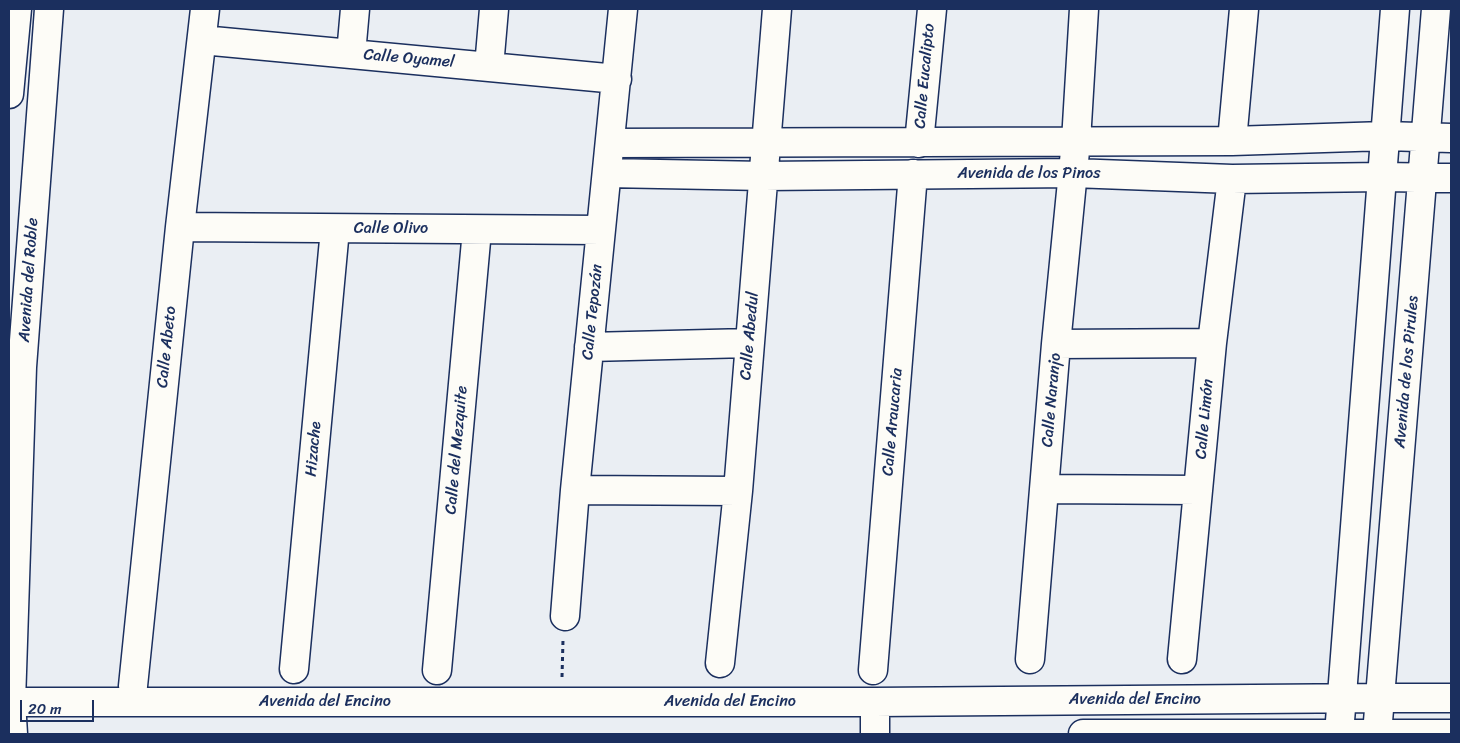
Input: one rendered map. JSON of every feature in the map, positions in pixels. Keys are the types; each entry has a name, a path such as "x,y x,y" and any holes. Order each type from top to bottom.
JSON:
{"street":[{"name":"Calle Abeto","path":"133,686 180,227 205,9"},
{"path":"351,54 355,9"},
{"path":"490,67 494,9"},
{"name":"Calle Tepozán","path":"565,616 575,490 623,9"},
{"name":"Calle Abedul","path":"720,662 738,491 777,9"},
{"name":"Calle Eucalipto","path":"919,143 932,9"},
{"name":"Calle Naranjo","path":"1030,659 1056,344 1076,141 1084,9"},
{"path":"1232,141 1244,9"},
{"path":"1339,734 1395,9"},
{"name":"Avenida de los Pirules","path":"1377,734 1422,178 1438,138 1436,9"},
{"path":"9,94 14,13 48,14"},
{"name":"Avenida del Roble","path":"13,734 10,702 16,366 48,14"},
{"name":"Calle Oyamel","path":"202,40 617,79"},
{"name":"Avenida de los Pinos","path":"610,143 1232,141 1385,136 1438,138"},
{"name":"Avenida de los Pinos","path":"607,173 764,176 1073,173 1232,179 1451,178"},
{"name":"Calle Araucaria","path":"873,670 913,174"},
{"name":"Calle Limón","path":"1182,659 1212,343 1232,179"},
{"name":"Calle Olivo","path":"180,227 601,230"},
{"name":"Hizache","path":"294,670 335,229"},
{"name":"Calle del Mezquite","path":"438,670 477,230"},
{"path":"589,347 749,343"},
{"path":"1056,344 1212,343"},
{"path":"1044,489 1198,490"},
{"path":"575,490 738,491"},
{"name":"Avenida del Encino","path":"10,702 875,702 1451,698"},
{"path":"875,702 875,734"},
{"name":"Avenida del Encino","path":"1083,734 1451,734"}],"path":[{"path":"560,702 565,616"}]}
